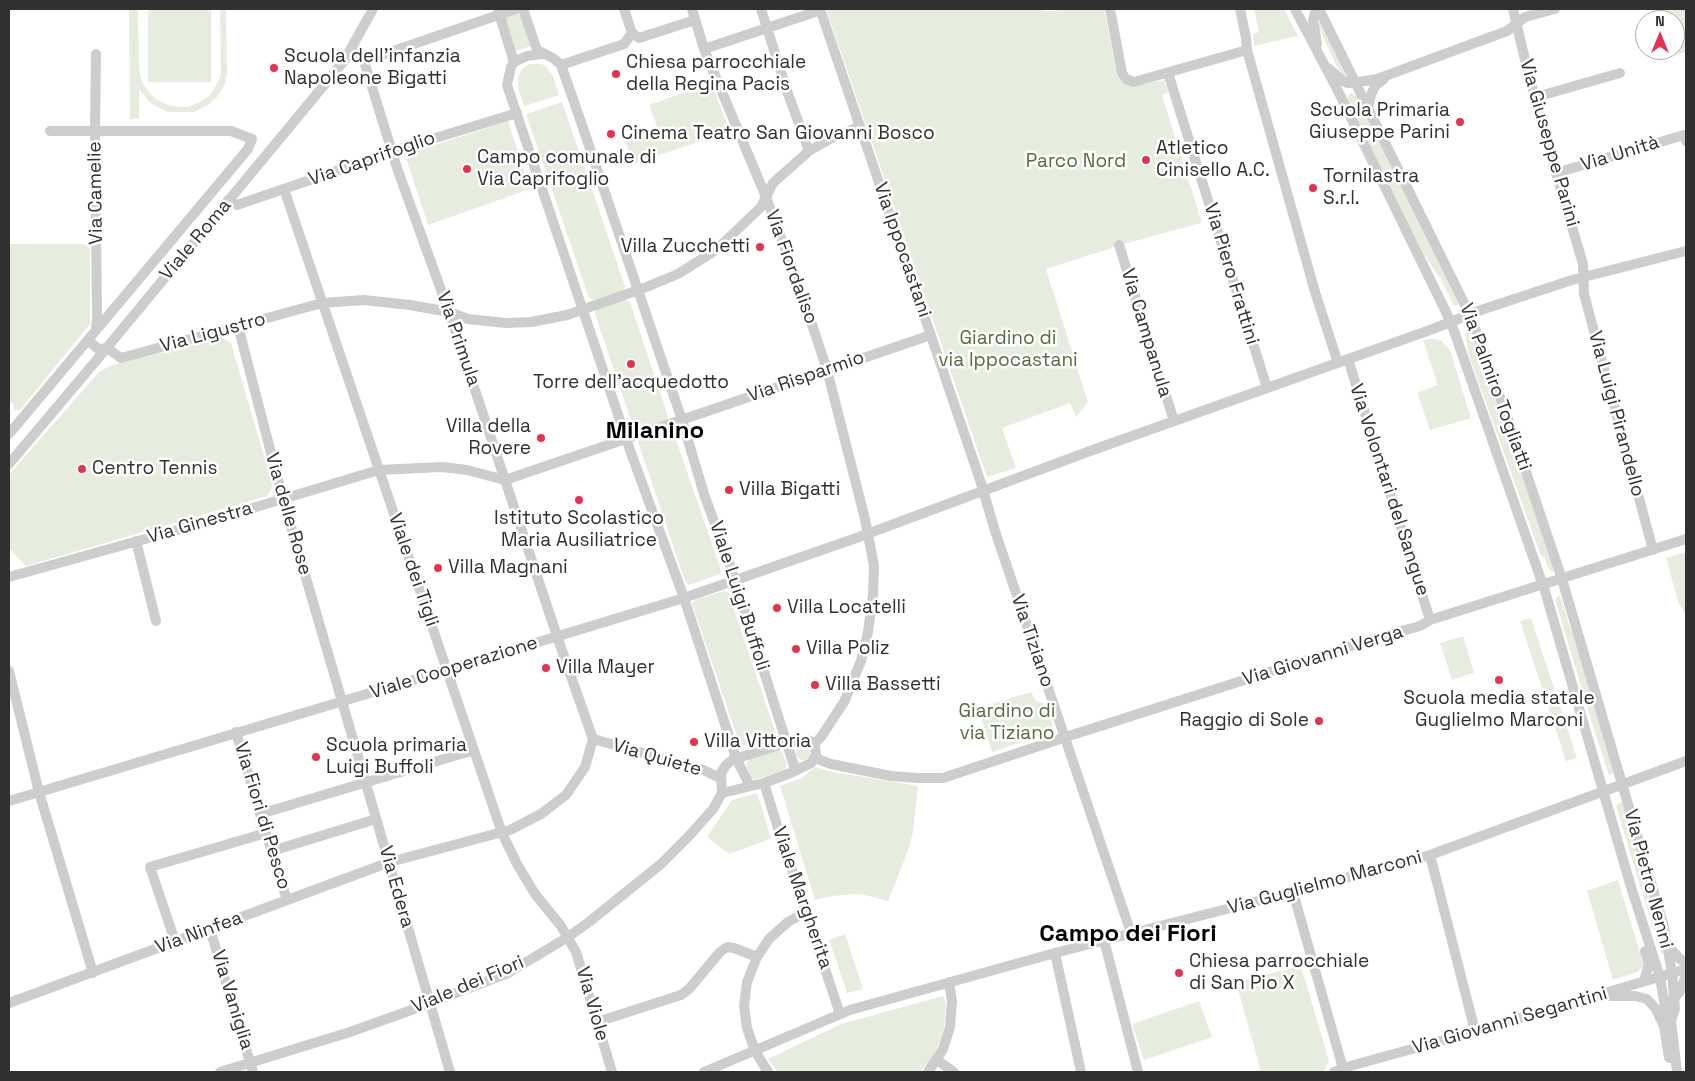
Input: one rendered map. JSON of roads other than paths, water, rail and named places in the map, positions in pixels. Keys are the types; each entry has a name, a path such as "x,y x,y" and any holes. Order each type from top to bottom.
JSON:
{"street":[{"name":"Viale Roma","path":"9,464 344,61 373,9"},
{"path":"364,61 499,11 516,9"},
{"path":"522,9 537,50 553,58 561,65 624,44 632,33"},
{"path":"624,9 632,33 639,38 695,20"},
{"name":"Via Fiordaliso","path":"692,9 704,49 766,197 804,300 827,370 865,519 874,566 873,594 868,632 854,679 844,702 821,737 814,744"},
{"path":"761,9 787,91 809,151"},
{"path":"704,49 821,9"},
{"name":"Via Ippocastani","path":"821,9 984,491"},
{"path":"1110,9 1122,73 1126,79 1134,82 1247,50"},
{"name":"Via Volontari del Sangue","path":"1240,9 1247,50 1315,292 1343,361 1430,620"},
{"name":"Via Palmiro Togliatti","path":"1295,9 1324,64 1450,322 1543,585 1603,791"},
{"name":"Via Palmiro Togliatti","path":"1317,9 1312,20 1318,53"},
{"name":"Via Palmiro Togliatti","path":"1317,9 1356,83 1470,314 1512,430 1562,579 1622,784"},
{"name":"Via Giuseppe Parini","path":"1513,9 1556,173 1583,264 1584,277"},
{"path":"1324,64 1343,81 1356,83 1377,79 1507,31 1525,17 1555,9"},
{"path":"499,11 514,62"},
{"name":"Via Primula","path":"354,44 357,55 364,61 392,152 449,312 593,739"},
{"name":"Via Camelie","path":"96,54 96,331"},
{"path":"543,54 527,56 514,62 507,86 626,439 684,598 736,758 750,786"},
{"name":"Viale Luigi Buffoli","path":"561,65 682,420 704,494 736,580 794,766 793,772"},
{"name":"Via Piero Frattini","path":"1168,73 1267,388"},
{"path":"1368,108 1375,86 1394,73"},
{"path":"1536,97 1620,73"},
{"name":"Via Caprifoglio","path":"228,200 237,205 392,152 517,113"},
{"path":"582,309 678,274 716,250 761,207 773,183 809,151 830,139 860,126"},
{"path":"50,131 95,132"},
{"name":"Viale Roma","path":"9,434 248,149 252,139 231,131 95,132"},
{"name":"Via Unità","path":"1556,173 1685,138"},
{"name":"Viale dei Tigli","path":"284,189 502,833 517,864 535,894 568,937"},
{"name":"Via Campanula","path":"1119,245 1174,422"},
{"name":"Viale Cooperazione","path":"9,800 684,598 867,534 1470,314 1584,277 1686,251"},
{"name":"Via Luigi Pirandello","path":"1584,277 1584,294 1653,550"},
{"name":"Via Ligustro","path":"88,340 98,349 107,348 122,358 322,303 364,300 410,305 449,312 468,319 506,323 531,322 555,318 582,309"},
{"name":"Via delle Rose","path":"238,326 283,499 342,701"},
{"path":"96,331 105,340 107,348"},
{"name":"Via Risparmio","path":"682,420 931,334"},
{"path":"9,417 21,419"},
{"path":"505,480 682,420"},
{"name":"Via Ginestra","path":"9,577 136,542 379,470 442,467 467,470 505,480"},
{"name":"Via Tiziano","path":"984,491 995,531 1131,933"},
{"name":"Via Giovanni Verga","path":"813,761 891,776 943,778 1686,539"},
{"name":"Via Ginestra","path":"136,542 156,621"},
{"path":"9,671 39,792 93,973"},
{"name":"Via Edera","path":"342,701 450,1072"},
{"name":"Via Fiori di Pesco","path":"236,732 287,900"},
{"name":"Via Quiete","path":"593,739 701,769 720,778"},
{"name":"Via Ninfea","path":"9,1002 93,973 390,862 502,833 541,814 566,795 585,767 593,739"},
{"path":"804,740 814,744 817,751 813,761 793,772 764,783 722,793 720,778 723,768 736,758 787,743 804,740"},
{"path":"260,814 474,750"},
{"name":"Via Guglielmo Marconi","path":"704,1072 840,1014 1055,953 1430,855 1686,761"},
{"name":"Viale Margherita","path":"764,783 840,1014"},
{"name":"Via Pietro Nenni","path":"1622,784 1664,927 1672,973 1674,999"},
{"name":"Via Pietro Nenni","path":"1603,791 1660,976 1665,1008 1671,1021"},
{"name":"Viale dei Fiori","path":"220,1072 252,1068 508,972 568,937 660,864 700,824 722,793"},
{"path":"272,851 376,819"},
{"path":"175,942 150,867 266,832"},
{"path":"1430,855 1476,1031"},
{"path":"1293,892 1340,1071"},
{"path":"768,1072 755,1051 747,1028 744,1006 747,982 757,957 778,930 806,912"},
{"path":"1640,914 1638,923 1649,964 1644,982"},
{"name":"Via Vaniglia","path":"210,929 252,1068"},
{"name":"Via Viole","path":"568,937 576,952 612,1072"},
{"path":"1104,940 1138,1072"},
{"path":"1667,945 1686,963"},
{"path":"597,1022 681,995 689,989 720,952 727,947 757,957"},
{"path":"1055,953 1081,1072"},
{"name":"Via Giovanni Segantini","path":"1340,1071 1686,969"},
{"path":"1676,1072 1671,1021 1675,1009 1674,999 1679,993 1686,976"},
{"path":"928,1072 938,1060 950,1027 952,1002 949,982"},
{"path":"1593,996 1628,996 1647,1000 1656,1009 1664,1026 1668,1056 1676,1072"},
{"path":"938,1060 954,1072"}],"place":[{"name":"Scuola dell'infanzia Napoleone Bigatti","path":"274,68"},
{"name":"Chiesa parrocchiale della Regina Pacis","path":"616,74"},
{"name":"Scuola Primaria Giuseppe Parini","path":"1460,122"},
{"name":"Cinema Teatro San Giovanni Bosco","path":"611,134"},
{"name":"Atletico Cinisello A.C.","path":"1146,160"},
{"name":"Campo comunale di Via Caprifoglio","path":"467,169"},
{"name":"Tornilastra S.r.l.","path":"1313,188"},
{"name":"Villa Zucchetti","path":"760,247"},
{"name":"Torre dell'acquedotto","path":"631,364"},
{"name":"Villa della Rovere","path":"541,438"},
{"name":"Centro Tennis","path":"82,469"},
{"name":"Villa Bigatti","path":"729,490"},
{"name":"Istituto Scolastico Maria Ausiliatrice","path":"579,500"},
{"name":"Villa Magnani","path":"438,568"},
{"name":"Villa Locatelli","path":"777,608"},
{"name":"Villa Poliz","path":"796,649"},
{"name":"Villa Mayer","path":"546,668"},
{"name":"Scuola media statale Guglielmo Marconi","path":"1499,680"},
{"name":"Villa Bassetti","path":"815,685"},
{"name":"Raggio di Sole","path":"1319,721"},
{"name":"Villa Vittoria","path":"694,742"},
{"name":"Scuola primaria Luigi Buffoli","path":"316,757"},
{"name":"Chiesa parrocchiale di San Pio X","path":"1179,973"}],"district":[{"name":"Milanino","path":"655,431"},
{"name":"Campo dei Fiori","path":"1128,934"}],"park label":[{"name":"Parco Nord","path":"1076,162"},
{"name":"Giardino di via Ippocastani","path":"1008,350"},
{"name":"Giardino di via Tiziano","path":"1007,723"}]}
